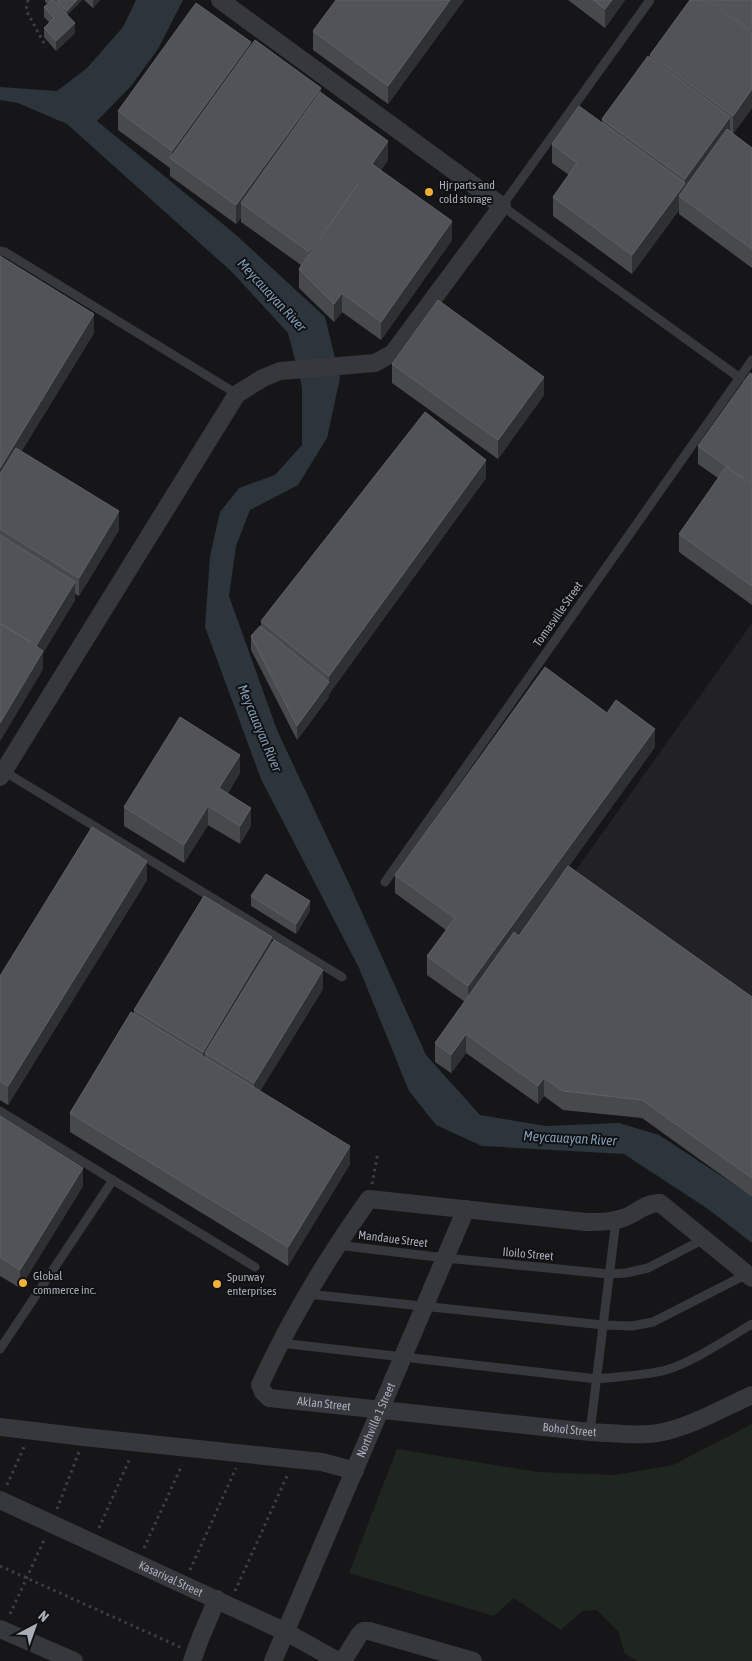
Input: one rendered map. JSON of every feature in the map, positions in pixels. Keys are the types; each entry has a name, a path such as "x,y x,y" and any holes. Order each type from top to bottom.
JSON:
{"street":[{"path":"1,772 237,394 263,378 280,371 375,363 393,354 502,206 220,0"},
{"path":"279,1343 337,1245 369,1199 602,1222 629,1216 651,1204 660,1203 750,1276"},
{"name":"Northville 1 Street","path":"273,1661 466,1209"},
{"name":"Aklan Street","path":"279,1343 260,1385 263,1392 269,1398 381,1409"},
{"name":"Bohol Street","path":"381,1409 590,1432 643,1434 663,1432 689,1423 752,1395"},
{"path":"0,1427 84,1438 322,1462 355,1471"},
{"name":"Kasarival Street","path":"0,1500 286,1632 338,1661"},
{"path":"193,1657 223,1602"},
{"path":"1,1629 74,1661"},
{"path":"342,1661 358,1635 363,1631 369,1631 473,1661"}],"lane":[{"path":"650,0 502,206 740,378"},
{"path":"0,251 5,252 237,394"},
{"name":"Tomasville Street","path":"385,882 752,360"},
{"path":"1,772 342,978"},
{"path":"0,1111 255,1268"},
{"path":"0,1349 113,1180"},
{"path":"590,1432 616,1220"},
{"name":"Iloilo Street","path":"445,1258 609,1274 626,1273 648,1268 704,1239"},
{"name":"Mandaue Street","path":"337,1245 445,1258"},
{"path":"307,1294 603,1325 632,1326 653,1322 750,1276"},
{"path":"279,1343 597,1379 667,1370 752,1324"}],"path":[{"path":"28,0 26,10 46,47"},
{"path":"369,1199 378,1152"},
{"path":"0,1500 31,1431"},
{"path":"1,1629 52,1524 84,1438"},
{"path":"93,1542 137,1443"},
{"path":"137,1562 190,1448"},
{"path":"184,1584 243,1454"},
{"path":"223,1602 295,1459"},
{"path":"0,1566 193,1657"}],"shaded area":[{"path":"752,623 752,1007 571,877"},
{"path":"752,1424 752,1661 638,1661 625,1654 618,1631 597,1610 582,1611 561,1630 514,1598 494,1616 349,1573 397,1449 538,1472 615,1475 673,1465"}],"water":[{"name":"Meycauayan River","path":"136,0 183,0 158,49 131,86 97,121 235,234 325,317 340,378 327,438 298,485 250,510 236,546 229,596 277,730 426,1055 480,1115 546,1126 619,1123 659,1135 752,1196 752,1243 708,1209 624,1154 482,1146 436,1125 409,1091 359,968 261,779 205,627 210,556 220,512 239,488 275,475 302,445 302,387 288,333 232,272 67,124 18,103 0,100 0,87 57,91 87,68 123,27"}],"building":[{"path":"52,0 75,23 56,41 44,28 54,18 44,7"},
{"path":"59,0 77,0 67,11 57,2"},
{"path":"336,0 450,0 388,86 313,31"},
{"path":"593,0 612,0 605,9"},
{"path":"690,0 707,0 752,33 752,89 733,116 650,55"},
{"path":"710,0 752,0 752,31"},
{"path":"196,3 251,42 172,151 118,111"},
{"path":"255,40 321,88 236,205 170,158"},
{"path":"648,56 730,117 685,179 602,119"},
{"path":"320,92 388,141 372,164 452,221 381,322 342,293 334,304 299,269 359,183 309,252 241,203"},
{"path":"579,106 685,183 632,255 553,197 577,163 552,144"},
{"path":"727,129 752,148 752,249 679,196"},
{"path":"0,256 94,314 0,468"},
{"path":"438,300 544,377 498,440 392,364"},
{"path":"750,373 752,374 752,484 698,446"},
{"path":"425,412 486,460 329,676 261,621"},
{"path":"16,448 119,511 79,578 0,529 0,474"},
{"path":"726,467 752,486 752,586 679,534"},
{"path":"0,535 75,582 36,646 43,651 0,723 0,624 31,642 0,623"},
{"path":"260,626 329,682 297,726 251,636"},
{"path":"545,667 607,713 616,700 655,729 468,986 427,956 455,918 395,875"},
{"path":"180,717 240,755 219,788 251,808 240,826 208,806 184,845 124,807"},
{"path":"92,827 147,861 8,1086 0,1081 0,976"},
{"path":"568,866 752,997 752,1178 642,1100 563,1091 544,1078 538,1086 466,1034 451,1055 435,1043 514,932 519,936"},
{"path":"266,874 310,901 296,924 251,896"},
{"path":"204,896 272,937 203,1052 134,1010"},
{"path":"274,940 323,970 254,1083 205,1053"},
{"path":"131,1012 350,1146 288,1247 70,1113"},
{"path":"0,1116 83,1168 20,1270 0,1257"}],"place":[{"name":"Hjr parts and cold storage","path":"429,192"},
{"name":"Global commerce inc.","path":"23,1283"},
{"name":"Spurway enterprises","path":"217,1284"}]}
